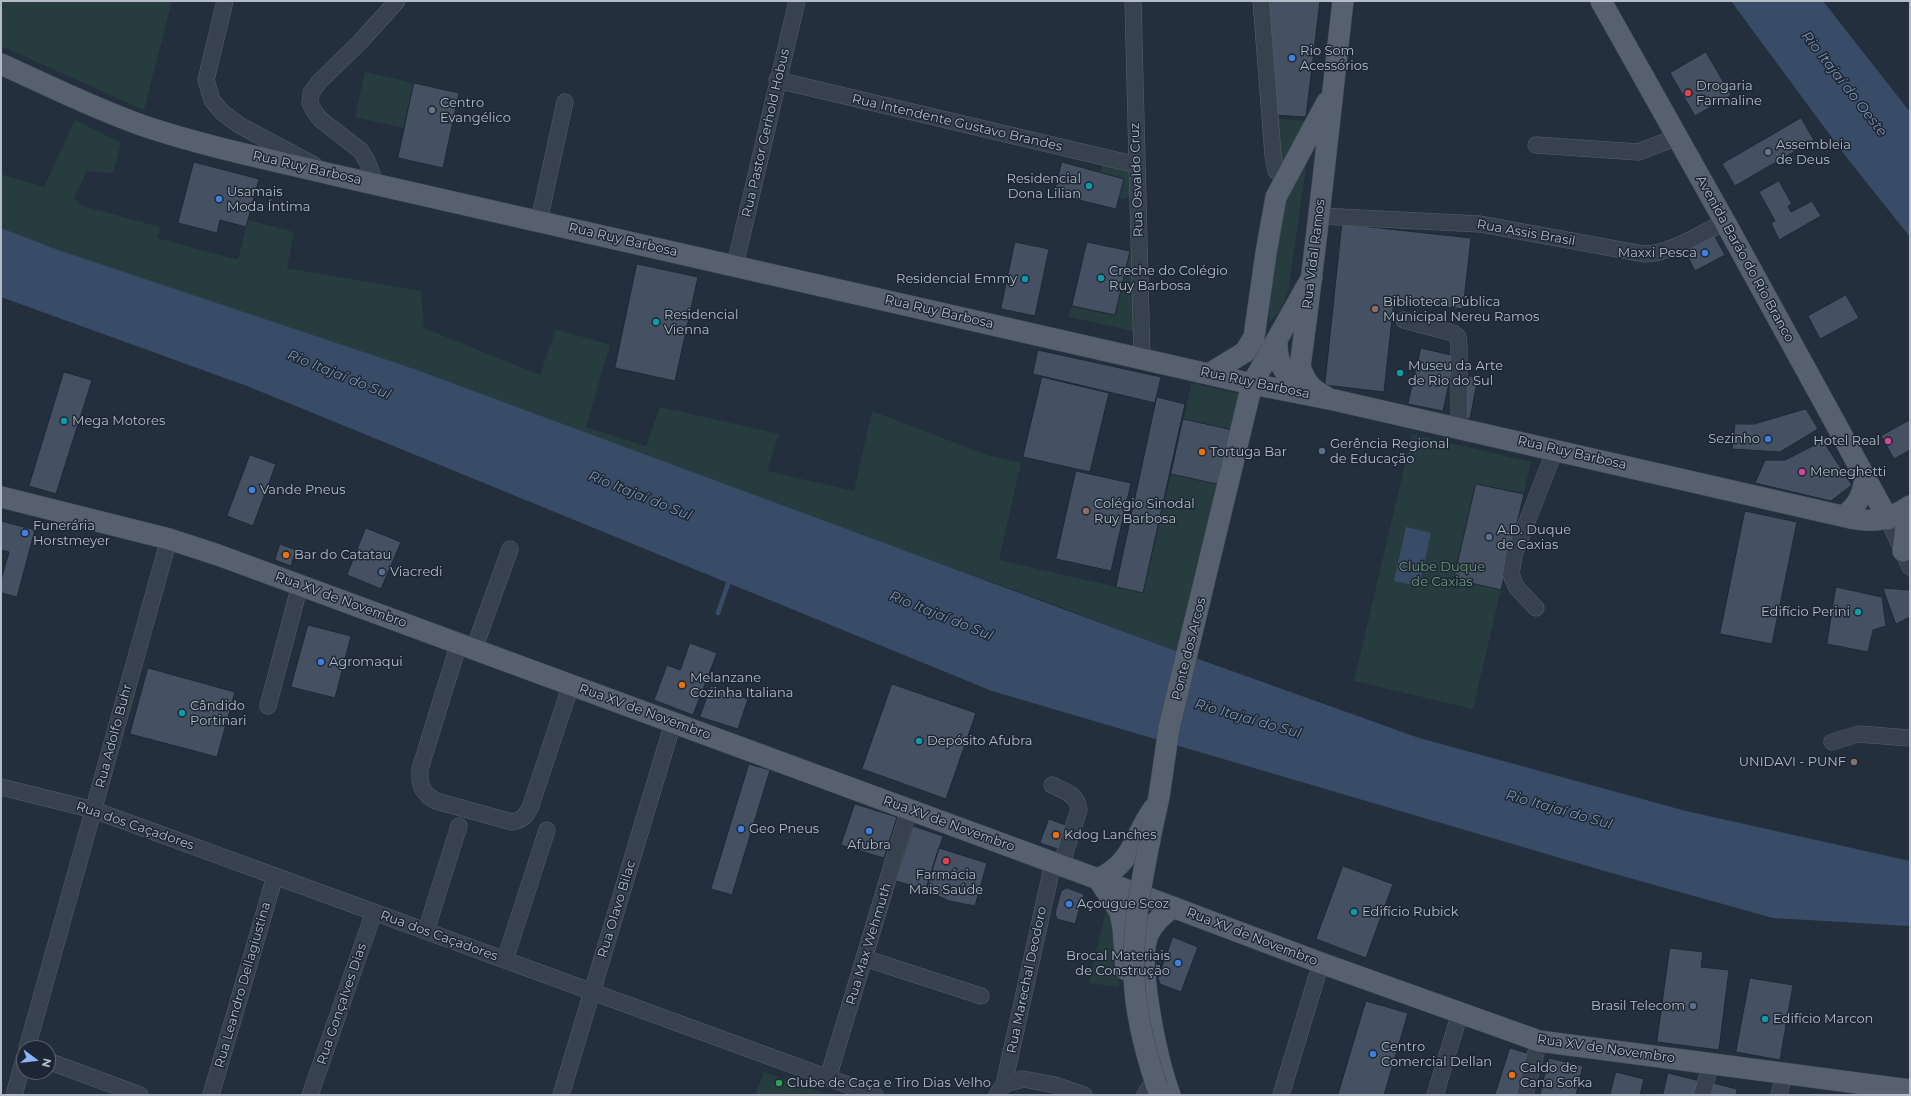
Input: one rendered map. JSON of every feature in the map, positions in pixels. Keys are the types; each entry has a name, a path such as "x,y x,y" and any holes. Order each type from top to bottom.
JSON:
{"main road":[{"name":"Rua Vidal Ramos","path":"1314,391 1304,378 1300,366 1320,216 1343,1"},
{"name":"Avenida Barão do Rio Branco","path":"1601,1 1678,137 1888,519"},
{"name":"Rua Ruy Barbosa","path":"1,64 100,109 141,124 220,147 330,174 735,265 1252,384 1334,400 1867,521 1888,519"},
{"name":"Rua Vidal Ramos","path":"1209,374 1245,352 1254,336 1276,197 1333,91"},
{"name":"Ponte dos Arcos","path":"1156,1093 1141,1030 1134,976 1138,904 1158,801 1169,728 1252,384 1312,277"},
{"path":"1277,339 1276,354 1279,364 1285,373 1297,383 1334,400"},
{"path":"1845,515 1854,508 1860,499 1865,478"},
{"path":"1878,499 1902,497 1910,494"},
{"name":"Rua XV de Novembro","path":"1,497 168,539 218,555 1098,879 1321,963 1539,1041 1784,1075 1910,1090"},
{"path":"1888,519 1910,506"},
{"path":"1906,559 1906,526 1910,511"},
{"path":"1156,1093 1140,1065 1130,1015 1123,927 1120,912 1098,879 1112,872 1123,863 1146,819 1158,801"},
{"path":"1156,1093 1163,1077 1155,1044 1146,979 1144,950 1148,935 1154,925 1173,908"},
{"path":"1123,927 1144,950"},
{"path":"1130,1015 1146,979"}],"street":[{"path":"225,1 206,80 212,100 222,112 239,125 330,174"},
{"path":"376,184 361,150 320,119 314,112 310,103 311,93 397,1"},
{"name":"Rua Pastor Gerhold Hobus","path":"735,265 797,1"},
{"name":"Rua Osvaldo Cruz","path":"1133,1 1142,358"},
{"path":"1260,1 1273,155 1276,171 1290,170"},
{"name":"Rua Intendente Gustavo Brandes","path":"778,80 1137,165"},
{"path":"539,221 565,102"},
{"path":"1536,145 1638,152 1678,137"},
{"name":"Rua Assis Brasil","path":"1320,216 1480,224 1644,254 1655,254 1666,250 1725,222"},
{"path":"1404,320 1453,333 1458,337 1459,428"},
{"path":"1536,608 1517,588 1511,575 1514,555 1555,450"},
{"path":"1888,519 1906,559"},
{"name":"Rua Adolfo Buhr","path":"29,1040 168,539"},
{"path":"510,549 466,646 420,769 421,788 426,795 436,801 512,822 520,820 525,816 530,808 571,685"},
{"path":"268,706 300,585"},
{"name":"Rua Olavo Bilac","path":"561,1095 672,723"},
{"path":"1832,742 1858,734 1910,738"},
{"name":"Rua Marechal Deodoro","path":"1000,1089 1057,864 1079,810 1079,803 1074,796 1052,785"},
{"name":"Rua dos Caçadores","path":"1,787 94,810 875,1095"},
{"name":"Rua Max Wehmuth","path":"828,1078 909,810"},
{"path":"426,931 459,826"},
{"path":"505,960 546,830"},
{"name":"Rua Leandro Dellagiustina","path":"211,1095 275,876"},
{"name":"Rua Gonçalves Dias","path":"310,1095 374,912"},
{"path":"864,958 981,996"},
{"path":"1281,1095 1321,963"},
{"path":"1435,1095 1460,1013"},
{"path":"1525,1095 1539,1041"},
{"path":"56,1064 140,1095"},
{"path":"1702,1095 1712,1064"},
{"path":"1780,1095 1784,1075"},
{"path":"14,1095 18,1080"},
{"path":"1000,1089 1023,1080 1055,1085 1084,1095"}],"green space":[{"path":"1,1 172,1 144,110 1,46"},
{"path":"365,72 414,83 404,128 355,117"},
{"path":"1276,119 1306,121 1282,164"},
{"path":"75,120 121,143 113,173 87,171 74,198 83,206 160,227 157,238 238,260 248,220 294,232 287,268 421,291 424,328 540,375 556,329 610,345 586,427 646,446 660,407 779,434 767,471 854,491 872,411 987,455 1021,463 999,560 1143,593 1171,474 1221,485 1187,655 1026,594 61,251 1,228 1,174 44,187"},
{"path":"1308,154 1288,292 1280,311 1269,322 1273,242 1280,200"},
{"path":"1103,162 1132,169 1131,195 1125,199 1119,198 1124,179 1100,172"},
{"path":"1130,251 1133,251 1133,331 1069,317 1072,306 1115,315"},
{"path":"1191,383 1241,394 1233,430 1184,419"},
{"name":"Clube Duque de Caxias","path":"1412,434 1531,462 1473,709 1354,681"},
{"path":"1108,902 1116,909 1119,987 1089,983"},
{"name":"Clube de Caça e Tiro Dias Velho","path":"764,1072 830,1095 755,1095"}],"water":[{"name":"Rio Itajaí do Oeste","path":"1731,1 1823,1 1910,112 1910,237 1847,158"},
{"name":"Rio Itajaí do Sul","path":"1,228 61,251 414,369 1187,655 1419,738 1686,811 1910,861 1910,926 1773,918 1608,872 992,691 247,386 1,297"},
{"path":"1406,527 1431,533 1419,586 1394,581"}],"building":[{"name":"Rio Som Acessórios","path":"1266,1 1320,1 1306,117 1274,115"},
{"path":"1706,52 1731,95 1695,116 1670,73"},
{"name":"Centro Evangélico","path":"414,83 459,93 443,168 398,158"},
{"name":"Assembleia de Deus","path":"1801,118 1814,140 1735,186 1722,164"},
{"name":"Usamais Moda Íntima","path":"194,162 259,179 246,227 220,220 217,233 178,223"},
{"name":"Residencial Dona Lilian","path":"1062,162 1124,179 1116,209 1054,194"},
{"path":"1779,181 1792,204 1788,206 1791,212 1812,201 1821,216 1779,240 1771,223 1775,221 1759,192"},
{"path":"1342,224 1471,238 1463,309 1394,301 1384,392 1325,385"},
{"name":"Maxxi Pesca","path":"1714,235 1725,255 1695,271 1685,251"},
{"name":"Residencial Emmy","path":"1015,242 1049,249 1035,316 1001,309"},
{"name":"Creche do Colégio Ruy Barbosa","path":"1087,242 1130,251 1115,315 1072,306"},
{"name":"Residencial Vienna","path":"637,264 698,277 675,381 615,368"},
{"path":"1846,295 1859,318 1820,339 1808,316"},
{"path":"1421,348 1455,356 1443,411 1408,404"},
{"path":"1038,350 1161,377 1155,403 1033,374"},
{"name":"Mega Motores","path":"64,372 92,380 56,494 29,486"},
{"path":"1469,376 1478,377 1470,419 1461,417"},
{"path":"1042,377 1109,393 1090,472 1023,457"},
{"path":"1157,397 1185,404 1143,593 1116,587"},
{"name":"Sezinho","path":"1806,409 1818,429 1780,452 1732,449 1735,424 1754,424"},
{"name":"Tortuga Bar","path":"1183,419 1233,430 1221,485 1171,474"},
{"path":"1910,420 1910,450 1894,459 1881,436"},
{"name":"Meneghetti","path":"1823,441 1852,485 1831,501 1755,483 1765,460 1785,460"},
{"name":"Vande Pneus","path":"250,455 276,464 253,526 227,516"},
{"path":"1076,471 1131,483 1111,571 1056,559"},
{"name":"A.D. Duque de Caxias","path":"1476,484 1524,494 1501,590 1454,579"},
{"path":"1745,511 1797,522 1772,644 1720,634"},
{"path":"1,521 35,530 17,597 1,593 1,580 9,552 1,550"},
{"path":"366,528 401,542 381,589 347,575"},
{"name":"Bar do Catatau","path":"280,544 296,550 291,566 275,560"},
{"name":"Edifício Perini","path":"1836,587 1882,597 1886,626 1873,630 1868,652 1827,644"},
{"path":"1883,588 1910,590 1910,617 1896,624"},
{"name":"Agromaqui","path":"308,625 351,636 335,698 291,687"},
{"name":"Melanzane Cozinha Italiana","path":"690,643 717,653 693,715 654,700 667,665 680,670"},
{"name":"Cândido Portinari","path":"148,668 235,692 217,757 130,734"},
{"name":"Depósito Afubra","path":"892,684 976,713 946,799 862,769"},
{"path":"711,686 748,699 738,729 700,717"},
{"name":"Geo Pneus","path":"749,764 770,770 732,895 711,889"},
{"name":"Afubra","path":"855,804 897,817 884,858 841,845"},
{"name":"Kdog Lanches","path":"1049,819 1071,827 1063,851 1040,843"},
{"path":"913,826 943,836 926,890 896,881"},
{"path":"939,848 987,863 975,906 949,901 926,890"},
{"name":"Edifício Rubick","path":"1343,866 1393,884 1366,958 1316,939"},
{"name":"Açougue Scoz","path":"1067,888 1084,894 1075,924 1057,919 1055,914 1061,891"},
{"name":"Brocal Materiais de Construção","path":"1173,937 1198,947 1181,992 1160,984 1158,978"},
{"name":"Brasil Telecom","path":"1670,948 1703,952 1701,967 1729,970 1719,1050 1657,1042"},
{"name":"Edifício Marcon","path":"1750,978 1793,985 1780,1060 1736,1052"},
{"name":"Centro Comercial Dellan","path":"1366,1001 1408,1013 1384,1095 1338,1095"},
{"name":"Caldo de Cana Sofka","path":"1510,1048 1530,1054 1517,1095 1495,1095"},
{"path":"1549,1058 1583,1066 1576,1095 1540,1095"},
{"path":"1616,1072 1644,1079 1640,1095 1610,1095"},
{"path":"1668,1073 1700,1081 1697,1095 1663,1095"},
{"path":"1713,1083 1737,1089 1736,1095 1710,1095"}],"waterway":[{"path":"718,613 730,578"}],"place":[{"name":"Rio Som Acessórios","path":"1292,58"},
{"name":"Drogaria Farmaline","path":"1688,93"},
{"name":"Centro Evangélico","path":"432,110"},
{"name":"Assembleia de Deus","path":"1768,152"},
{"name":"Residencial Dona Lilian","path":"1089,186"},
{"name":"Usamais Moda Íntima","path":"219,199"},
{"name":"Maxxi Pesca","path":"1705,253"},
{"name":"Creche do Colégio Ruy Barbosa","path":"1101,278"},
{"name":"Residencial Emmy","path":"1025,279"},
{"name":"Biblioteca Pública Municipal Nereu Ramos","path":"1375,309"},
{"name":"Residencial Vienna","path":"656,322"},
{"name":"Museu da Arte de Rio do Sul","path":"1400,373"},
{"name":"Mega Motores","path":"64,421"},
{"name":"Sezinho","path":"1768,439"},
{"name":"Hotel Real","path":"1888,441"},
{"name":"Gerência Regional de Educação","path":"1322,451"},
{"name":"Tortuga Bar","path":"1202,452"},
{"name":"Meneghetti","path":"1802,472"},
{"name":"Vande Pneus","path":"252,490"},
{"name":"Colégio Sinodal Ruy Barbosa","path":"1086,511"},
{"name":"Funerária Horstmeyer","path":"25,533"},
{"name":"A.D. Duque de Caxias","path":"1489,537"},
{"name":"Bar do Catatau","path":"286,555"},
{"name":"Viacredi","path":"382,572"},
{"name":"Edifício Perini","path":"1858,612"},
{"name":"Agromaqui","path":"321,662"},
{"name":"Melanzane Cozinha Italiana","path":"682,685"},
{"name":"Cândido Portinari","path":"182,713"},
{"name":"Depósito Afubra","path":"919,741"},
{"name":"UNIDAVI - PUNF","path":"1854,762"},
{"name":"Geo Pneus","path":"741,829"},
{"name":"Afubra","path":"869,831"},
{"name":"Kdog Lanches","path":"1056,835"},
{"name":"Farmácia Mais Saúde","path":"946,861"},
{"name":"Açougue Scoz","path":"1069,904"},
{"name":"Edifício Rubick","path":"1354,912"},
{"name":"Brocal Materiais de Construção","path":"1178,963"},
{"name":"Brasil Telecom","path":"1693,1006"},
{"name":"Edifício Marcon","path":"1765,1019"},
{"name":"Centro Comercial Dellan","path":"1373,1054"},
{"name":"Caldo de Cana Sofka","path":"1512,1075"},
{"name":"Clube de Caça e Tiro Dias Velho","path":"779,1083"}]}
